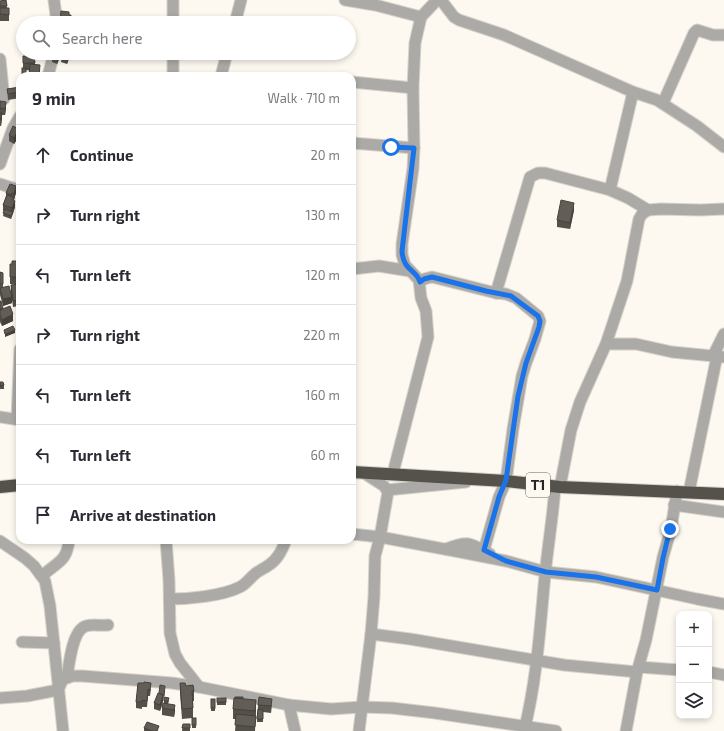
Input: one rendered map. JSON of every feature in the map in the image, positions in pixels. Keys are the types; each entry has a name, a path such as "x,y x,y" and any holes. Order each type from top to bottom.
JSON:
{"highway":[{"name":"T1","path":"358,472 506,480 557,487 683,491 724,494"},
{"path":"0,487 16,485"}],"street":[{"path":"54,0 56,16"},
{"path":"173,0 173,16"},
{"path":"237,16 241,0"},
{"path":"345,0 375,5 421,17"},
{"path":"393,474 428,337 426,311 421,298 420,282 417,276 410,271 403,259 402,244 413,169 413,88 416,43 421,17 437,0"},
{"path":"441,0 454,17 459,20 504,35 633,92 658,100 697,126 724,147"},
{"path":"663,103 694,32 698,30 713,35 724,35"},
{"path":"0,59 4,99"},
{"path":"49,72 52,60"},
{"path":"173,60 173,72"},
{"path":"222,72 225,60"},
{"path":"356,82 413,88"},
{"path":"610,190 633,92"},
{"path":"0,164 16,123"},
{"path":"356,143 414,148"},
{"path":"496,293 530,177 538,173 545,173 610,190 628,198 648,210"},
{"path":"0,184 16,189"},
{"path":"524,729 533,690 557,487 573,422 580,402 606,344 630,268 639,219 642,214 648,210 661,208 700,210 724,209"},
{"path":"356,269 379,266 410,271"},
{"path":"420,282 424,279 432,277 496,293 506,294 516,298 538,316 540,321 522,376 506,480 499,497 484,550"},
{"path":"626,731 674,505 683,491 724,334"},
{"path":"606,344 636,344 672,352 718,356"},
{"path":"0,417 16,419"},
{"path":"358,472 381,483 387,490 388,495 375,556 371,634 360,731"},
{"path":"387,490 462,483 481,479"},
{"path":"674,505 724,512"},
{"path":"356,534 380,537 506,561 546,572 596,577 724,604"},
{"path":"0,541 25,558 42,576 48,595 63,731"},
{"path":"446,550 464,543 484,550 506,561"},
{"path":"42,576 65,557 69,544"},
{"path":"166,544 170,599 170,633 175,654 180,663 199,687"},
{"path":"170,599 192,598 239,588 257,572 273,562 281,552 284,544"},
{"path":"67,678 71,655 79,630 86,626 108,625"},
{"path":"371,634 570,666 676,670"},
{"path":"22,642 54,643"},
{"path":"712,673 724,675"},
{"path":"58,690 63,679 73,676 90,676 172,683 289,705 331,708 392,708 435,713 524,729 556,731"},
{"path":"0,698 27,696 58,690"},
{"path":"289,705 295,731"}],"building":[{"path":"6,0 7,6 0,6 0,1"},
{"path":"0,8 9,8 9,15 0,14"},
{"path":"61,11 69,12 69,15 71,15 71,16 61,16"},
{"path":"23,60 35,60 35,63 23,63"},
{"path":"30,64 40,65 39,72 29,72"},
{"path":"22,68 26,68 26,72 22,72"},
{"path":"16,88 16,93 8,94 7,89"},
{"path":"0,101 6,102 5,109 0,108"},
{"path":"13,126 16,128 14,138 9,135"},
{"path":"10,184 16,186 14,194 12,193 11,195 6,193"},
{"path":"7,195 13,197 13,200 15,201 12,208 3,205"},
{"path":"561,200 574,203 570,223 557,220"},
{"path":"5,209 13,212 11,216 3,213"},
{"path":"12,261 16,261 16,277 10,277 10,264 12,264"},
{"path":"0,272 3,273 3,284 0,284"},
{"path":"16,284 16,300 13,301 11,285"},
{"path":"9,286 12,297 3,299 0,288"},
{"path":"0,301 3,308 0,309"},
{"path":"10,306 13,314 2,320 0,310"},
{"path":"13,326 15,330 5,334 4,330"},
{"path":"0,382 3,382 4,385 0,386"},
{"path":"138,683 151,683 150,690 148,689 147,701 142,700 142,702 136,702"},
{"path":"180,683 185,683 186,686 193,685 193,708 182,709"},
{"path":"160,685 165,686 164,696 159,693"},
{"path":"158,693 163,695 160,705 154,703"},
{"path":"164,697 169,698 168,701 164,701"},
{"path":"243,697 243,699 235,698"},
{"path":"259,697 272,699 271,706 258,705"},
{"path":"217,698 226,698 226,702 217,702"},
{"path":"234,698 256,700 255,711 233,709"},
{"path":"211,699 215,699 215,708 211,708"},
{"path":"163,703 175,705 174,710 162,708"},
{"path":"258,709 263,710 263,719 257,719"},
{"path":"236,714 256,716 255,727 235,725"},
{"path":"192,718 196,718 196,725 192,725"},
{"path":"147,722 159,726 157,731 144,728"},
{"path":"183,724 190,724 190,728 182,728"}],"route":[{"path":"391,147 414,148 413,169 402,244 403,259 410,271 417,276 420,282 428,277 432,277 486,291 506,294 516,298 538,316 540,321 522,376 506,480 499,497 484,550 506,561 546,572 596,577 657,590 670,529"}]}
